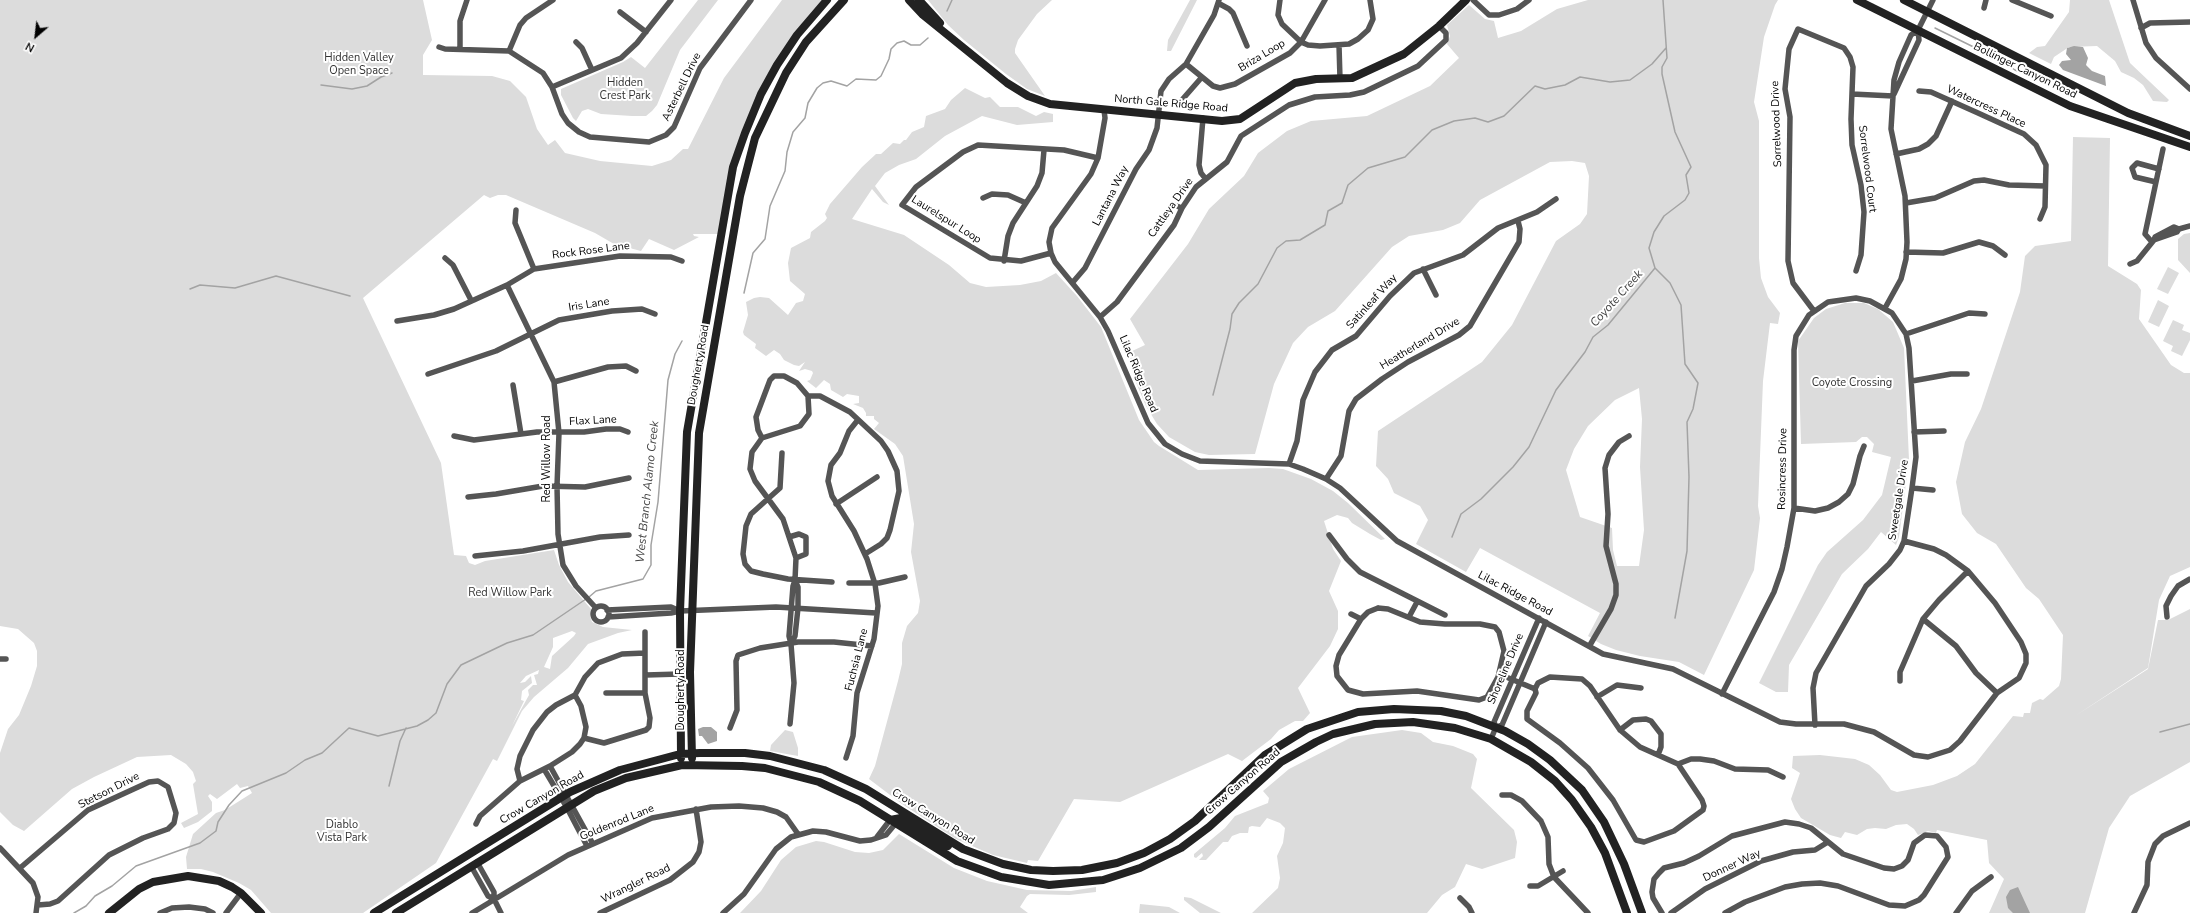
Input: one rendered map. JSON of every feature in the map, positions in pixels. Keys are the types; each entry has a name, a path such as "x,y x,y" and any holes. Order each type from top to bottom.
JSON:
{"main road":[{"name":"Dougherty Road","path":"682,765 680,754 680,611 687,432 734,167 745,133 761,94 777,65 797,35 826,0"},
{"name":"Dougherty Road","path":"692,765 690,672 699,433 745,171 755,138 786,73 806,42 844,0"},
{"name":"North Gale Ridge Road","path":"909,0 923,15 1007,82 1028,96 1050,104 1222,121 1240,119 1296,83 1316,79 1340,79 1366,73 1404,54 1439,26 1466,0"},
{"name":"North Gale Ridge Road","path":"919,0 955,40"},
{"name":"Bollinger Canyon Road","path":"1857,0 2070,106 2190,147"},
{"name":"Bollinger Canyon Road","path":"1904,0 2128,113 2190,136"},
{"name":"Crow Canyon Road","path":"374,913 564,796 596,779 620,770 680,754 745,753 794,761 824,770 866,789 942,837 971,853 988,860 1016,867 1053,871 1082,870 1117,863 1144,853 1170,839 1195,821 1265,755 1280,744 1308,729 1358,712 1394,709 1441,711 1466,716 1496,727 1528,744 1550,760 1582,790 1604,822 1642,913"},
{"name":"Crow Canyon Road","path":"396,913 569,804 594,791 626,778 682,765 742,766 798,776 844,793 893,821 957,861 994,875 1049,885 1085,883 1126,873 1181,848 1209,827 1281,762 1296,752 1333,734 1375,724 1413,722 1455,728 1492,739 1531,762 1555,781 1572,800 1591,827 1605,853 1627,913"},
{"path":"893,821 894,818 900,818 939,842 959,852 971,853"},
{"path":"109,913 140,889 168,878 188,876 218,881 241,892 261,913"}],"street":[{"path":"460,49 460,21 467,0"},
{"path":"439,46 460,49 509,51 520,25 526,18 553,0"},
{"path":"552,87 621,58 646,32 671,0"},
{"name":"Asterbell Drive","path":"509,51 543,73 552,87 562,114 568,123 584,135 643,142 658,139 674,127 700,68 751,0"},
{"path":"1280,0 1279,20 1301,42 1325,0"},
{"name":"Briza Loop","path":"1186,64 1213,86 1220,88 1235,84 1290,53 1301,42 1308,45 1349,44 1368,30 1373,19 1370,0"},
{"path":"1473,0 1489,15 1499,15 1517,9 1529,0"},
{"path":"1885,308 1899,285 1906,252 1906,203 1890,119 1892,96 1899,62 1911,35 1918,30 1933,0"},
{"path":"1984,8 1986,0"},
{"path":"2012,0 2051,16"},
{"path":"2133,0 2146,43 2156,58 2189,87"},
{"path":"1159,114 1161,91 1164,85 1186,64 1219,2 1233,13 1247,46"},
{"path":"620,12 646,32"},
{"path":"2141,28 2150,23 2190,22"},
{"path":"1205,178 1226,162 1241,136 1289,105 1315,97 1350,96 1364,92 1418,66 1446,40 1446,33 1439,26"},
{"name":"Sorrelwood Drive","path":"1814,311 1793,283 1788,260 1790,116 1785,89 1789,49 1798,29 1844,48 1850,57 1853,67 1852,94"},
{"path":"1892,96 1919,40 1918,30"},
{"path":"576,42 582,48 592,70"},
{"path":"1339,45 1340,79"},
{"path":"1181,101 1202,77"},
{"name":"Watercress Place","path":"1919,91 1930,92 1952,101 2024,134 2036,145 2046,165 2045,206 2040,219"},
{"path":"1852,94 1892,96"},
{"name":"Sorrelwood Court","path":"1852,94 1852,145 1861,185 1864,212 1861,255 1856,271"},
{"path":"1896,154 1919,149 1928,144 1936,136 1952,101"},
{"path":"1051,253 1049,242 1052,228 1091,174 1098,158 1105,118 1104,110"},
{"name":"Lantana Way","path":"1073,282 1086,268 1136,169 1149,150 1157,128 1159,114"},
{"name":"Cattleya Drive","path":"1100,317 1117,302 1174,225 1182,208 1196,187 1205,178 1201,174 1199,165 1203,118"},
{"name":"Laurelspur Loop","path":"1051,253 1021,261 1004,261 982,255 902,205 916,187 972,147 984,145 1078,152 1098,158"},
{"path":"2153,241 2145,234 2163,149"},
{"path":"1004,261 1010,229 1037,186 1042,173 1044,150"},
{"path":"2156,182 2135,177 2132,168 2137,163 2159,169"},
{"path":"1906,203 1935,198 1974,181 1984,180 2009,185 2045,186"},
{"path":"983,198 992,194 1008,195 1026,202"},
{"name":"Satinleaf Way","path":"1290,464 1297,441 1303,400 1315,372 1332,350 1356,336 1407,279 1423,269 1463,255 1498,228 1518,221 1556,199"},
{"path":"1174,205 1182,208"},
{"path":"516,210 515,223 534,269"},
{"name":"Heatherland Drive","path":"1326,479 1341,456 1350,411 1356,398 1408,362 1459,335 1470,326 1519,242 1520,229 1518,221"},
{"path":"2130,264 2137,261 2153,241 2177,232 2179,228 2190,226"},
{"path":"1906,252 1943,253 1979,242 1993,246 2005,255"},
{"name":"Lilac Ridge Road","path":"1051,253 1055,262 1073,282 1100,317 1108,331 1148,423 1165,444 1182,454 1200,461 1290,464 1326,479 1347,494 1397,541 1590,645 1603,654 1673,669 1780,722 1815,725 1844,724 1874,732 1914,755 1934,756 1950,750 1960,741 1997,693 2019,678 2026,663 2026,654 2021,642 1995,603 1968,571 1946,555 1934,550 1904,542"},
{"name":"Rock Rose Lane","path":"397,321 434,315 454,309 507,285 534,269 620,256 671,257 682,261"},
{"path":"445,258 453,265 471,300"},
{"path":"1423,269 1436,295"},
{"name":"Red Willow Road","path":"507,285 554,382 559,433 556,486 563,565 576,586 594,606"},
{"name":"Rosincress Drive","path":"1722,694 1774,592 1782,569 1794,508 1794,350 1796,336 1802,323 1814,311 1828,302 1856,298 1870,301 1885,308"},
{"name":"Sweetgale Drive","path":"1815,725 1813,688 1816,673 1866,586 1889,564 1900,550 1904,542 1916,457 1912,381 1909,348 1906,334 1892,313 1885,308"},
{"name":"Iris Lane","path":"428,374 496,351 558,320 612,310 642,309 655,314"},
{"path":"1906,334 1969,312 1985,314"},
{"path":"554,382 608,367 626,366 636,371"},
{"path":"1912,381 1951,374 1967,374"},
{"path":"762,438 758,430 756,417 772,377 780,375 788,378 800,386 808,396 809,414 803,424 762,438 752,452 750,469 755,481 770,499 783,519 796,558 789,636 794,683 790,724"},
{"path":"513,385 521,434"},
{"path":"808,396 820,396 850,412 857,421 881,441 888,451 897,471 899,480 898,497 889,534 881,544 865,554"},
{"name":"Fuchsia Lane","path":"846,758 853,736 857,693 872,646 876,613 875,584 865,554 854,531 836,504 829,487 829,472 831,465 840,453 849,431 857,421"},
{"name":"Flax Lane","path":"454,436 474,440 537,432 559,433 620,429 628,432"},
{"path":"1914,432 1944,432"},
{"path":"1590,645 1611,609 1616,596 1616,584 1606,546 1608,514 1605,468 1609,455 1616,446 1629,436"},
{"path":"1794,508 1814,511 1828,508 1839,502 1848,494 1853,484 1864,446"},
{"path":"782,452 780,488 770,499 755,511 748,520 743,559 748,568 756,573 795,580 832,582"},
{"path":"836,504 877,477"},
{"path":"468,497 496,494 527,488 556,486 585,487 629,478"},
{"path":"1912,488 1933,490"},
{"path":"475,556 522,551 629,534"},
{"path":"789,537 799,534 806,537 806,554 796,558"},
{"path":"1330,535 1347,559 1360,572 1445,615"},
{"path":"1900,681 1900,672 1923,619 1939,600 1968,571"},
{"path":"849,583 875,584 905,577"},
{"path":"2166,617 2166,606 2171,596 2178,586 2190,579"},
{"path":"791,644 796,636 798,608 798,587 795,580"},
{"path":"1409,617 1417,602"},
{"path":"680,611 671,607 607,610 602,606 594,606 593,615 596,620 603,622 608,617 693,610 798,608 876,613"},
{"path":"1378,608 1388,609 1409,617 1420,622 1480,624 1495,627 1499,632 1504,651 1499,674 1487,697 1479,700 1418,691 1355,693 1342,684 1337,676 1336,666 1339,656 1361,619 1368,612 1378,608"},
{"path":"607,610 608,617"},
{"path":"1351,614 1361,619"},
{"name":"Shoreline Drive","path":"1492,739 1496,727 1494,722 1539,618"},
{"path":"1923,619 1956,646 1976,673 1997,693"},
{"name":"Shoreline Drive","path":"1496,727 1502,725 1546,622"},
{"path":"584,738 604,743 646,730 651,722 645,693 645,632"},
{"path":"730,728 737,710 737,656 760,648 791,644 822,642 872,646"},
{"path":"520,781 517,763 533,730 556,705 575,694 585,677 598,663 622,654 645,653"},
{"path":"646,675 680,674"},
{"path":"1499,674 1535,689"},
{"path":"1550,677 1582,679 1590,686 1597,697 1620,730 1640,747 1678,764 1702,800 1704,806 1703,810 1674,831 1644,842 1636,840 1613,800 1588,768 1560,743 1527,719 1527,711 1536,693 1535,689 1538,683 1550,677"},
{"path":"1597,697 1617,685 1641,688"},
{"path":"606,693 645,693"},
{"path":"476,824 480,816 520,781 550,766 572,752 584,738 585,718 575,694"},
{"path":"1620,730 1633,720 1646,719 1651,721 1656,725 1661,734 1661,747 1658,755"},
{"path":"1678,764 1691,759 1700,759 1714,761 1735,770 1768,770 1783,777"},
{"path":"550,766 564,796"},
{"path":"544,769 564,796 593,844"},
{"name":"Stetson Drive","path":"20,868 88,810 149,782 158,780 168,787 176,813 174,823 168,829 143,838 115,852 58,902 38,905"},
{"path":"1502,795 1511,795 1522,801 1542,821 1548,837 1549,864 1554,877 1588,913"},
{"path":"569,804 586,846"},
{"name":"Goldenrod Lane","path":"472,913 529,880 568,855 652,818 696,809 725,806 772,810 786,817 798,834"},
{"name":"Wrangler Road","path":"600,913 670,880 693,862 699,852 701,842 696,809"},
{"path":"724,913 744,894 776,849 788,839 798,834 813,831 826,832 860,841 871,840 877,837 893,821"},
{"path":"1662,913 1653,898 1652,885 1659,873 1664,868 1684,863 1699,856 1732,836 1785,822 1811,828 1843,854 1884,868 1894,869 1902,866 1908,860 1914,843 1918,838 1924,835 1930,834 1942,840 1946,847 1948,857 1924,895 1919,900 1905,906 1889,905 1838,886 1820,883 1785,887 1745,902 1725,913"},
{"path":"2134,913 2147,885 2148,862 2155,844 2163,836 2190,823"},
{"name":"Donner Way","path":"1671,913 1705,889 1760,861 1793,852 1815,850 1828,842"},
{"path":"0,848 33,882 38,905 36,913"},
{"path":"474,864 488,896 494,899 501,913"},
{"path":"1530,886 1538,886 1563,871"},
{"path":"1956,913 1972,891 1991,877"},
{"path":"226,913 241,892"},
{"path":"1460,898 1469,907 1472,913"},
{"path":"160,913 172,908 189,906 206,909 212,913"}],"green space":[{"path":"0,0 423,0 432,40 423,55 423,75 492,76 510,81 526,97 537,129 548,145 555,140 565,153 600,161 652,166 671,160 683,149 688,149 724,78 782,0 827,0 777,65 745,133 722,234 693,234 694,236 699,237 674,250 649,239 641,251 614,244 595,233 506,195 498,195 490,198 484,195 363,298 441,463 454,555 466,556 469,563 475,565 485,561 554,550 559,565 568,582 591,609 590,616 592,622 603,627 632,630 618,633 588,644 568,668 534,697 522,711 497,761 493,759 436,863 363,913 271,913 251,890 239,883 213,872 201,869 187,869 186,857 193,834 216,813 225,810 252,793 248,786 240,788 237,784 217,799 210,794 208,796 212,802 212,811 198,822 184,828 181,823 198,814 193,784 196,781 193,772 186,764 171,755 137,757 94,777 72,789 24,831 13,825 0,812 0,753 8,729 19,715 31,686 37,666 37,651 34,643 18,629 0,626","holes":["572,631 576,633 574,636 552,656 550,669 544,667 553,647 553,638","539,670 538,674 534,675 537,685 533,685 528,690 529,695 512,726 524,701 521,700 522,691 532,683 531,676 525,682 520,683 526,676"]},
{"name":"Hidden Crest Park","path":"698,0 718,0 680,50 657,105 652,111 646,116 632,116 601,114 588,109 582,111 576,121 573,118 561,95 561,89 623,62 631,57 645,68"},
{"path":"928,0 1052,0 1037,14 1018,40 1015,49 1015,53 1045,96 1027,89 964,40 948,25"},
{"path":"1190,0 1197,0 1171,51 1167,51 1168,40"},
{"path":"1588,0 1778,0 1764,37 1754,102 1759,121 1759,258 1761,278 1768,297 1780,313 1778,324 1770,323 1763,381 1758,506 1760,518 1754,570 1704,675 1679,662 1640,656 1616,650 1601,644 1588,636 1600,613 1480,548 1466,572 1416,544 1428,520 1420,506 1394,493 1388,479 1376,466 1378,431 1482,362 1512,325 1556,241 1580,224 1587,214 1589,176 1585,163 1572,161 1550,162 1480,200 1460,223 1443,230 1409,236 1392,247 1335,311 1308,327 1293,343 1274,384 1255,454 1209,455 1195,452 1169,437 1157,424 1146,406 1135,380 1128,353 1145,345 1130,319 1188,244 1209,209 1244,176 1258,153 1287,131 1311,121 1367,116 1430,86 1459,58 1447,44 1450,36 1447,25 1469,5 1485,19 1494,21 1498,38 1521,31 1557,9","holes":["1639,388 1642,419 1640,467 1644,530 1639,566 1617,566 1613,550 1612,528 1580,517 1566,470 1574,449 1588,426 1615,400"]},
{"path":"2070,0 2109,0 2130,63 2169,100 2167,102 2153,101 2143,85 2134,78 2121,72 2115,61 2097,46 2069,47 2054,57 2051,64 2029,53 2037,47 2045,46 2069,12"},
{"path":"965,88 985,98 990,97 1000,107 1018,107 1036,116 1044,112 1053,114 1053,122 1017,125 982,116 945,136 916,159 899,165 885,173 875,186 889,205 883,202 872,189 852,219 904,235 949,265 970,283 986,287 1020,285 1041,281 1056,273 1077,296 1101,327 1139,420 1154,442 1198,470 1283,469 1311,479 1333,491 1348,503 1385,539 1381,540 1370,534 1352,523 1348,518 1337,515 1324,521 1333,549 1341,561 1329,591 1338,611 1338,629 1330,646 1298,688 1310,713 1303,721 1295,721 1279,730 1271,739 1242,761 1228,754 1120,802 1074,799 1038,861 1028,860 1027,863 993,855 956,839 902,804 869,779 875,766 898,681 902,664 902,643 907,626 918,613 920,601 911,552 914,524 903,456 895,444 874,429 879,423 874,419 874,416 866,416 863,408 853,404 859,403 859,396 847,394 843,397 831,390 830,384 824,380 816,388 807,381 810,380 813,373 812,371 805,369 799,371 805,362 799,366 794,365 784,360 780,354 774,350 766,356 755,348 756,344 744,335 743,332 748,315 746,302 754,298 769,298 788,315 796,303 803,301 805,294 790,281 788,263 791,248 810,238 811,232 827,218 825,214 830,204 862,167 876,154 881,154 893,143 900,144 906,140 912,132 924,127 926,116 945,109 951,100"},
{"path":"2073,137 2110,138 2108,266 2137,284 2141,290 2139,319 2171,365 2184,373 2190,373 2190,567 2170,576 2159,600 2148,668 2075,716 2148,669 2158,620 2168,620 2190,609 2190,762 2130,796 2109,828 2085,913 1989,913 2004,879 1989,863 1987,840 1937,830 1936,833 1928,831 1918,835 1914,829 1907,824 1896,825 1886,829 1867,829 1857,835 1845,832 1841,838 1830,835 1801,818 1795,809 1791,799 1800,773 1792,768 1793,756 1820,755 1855,759 1869,765 1880,775 1891,790 1897,792 1933,785 1957,776 1975,764 2013,716 2023,717 2024,713 2030,713 2032,703 2040,699 2043,700 2059,686 2061,679 2063,635 2039,599 2026,588 1996,544 1977,533 1962,514 1956,482 1965,442 1981,409 2020,292 2025,256 2035,246 2071,241"},
{"path":"2190,233 2190,273 2178,260 2178,239 2184,234"},
{"path":"2168,267 2179,273 2168,294 2157,289"},
{"path":"2158,300 2169,306 2159,327 2148,322"},
{"name":"Coyote Crossing","path":"1845,303 1864,303 1878,309 1893,322 1904,348 1909,460 1899,537 1896,545 1881,532 1868,549 1842,574 1789,665 1788,692 1776,692 1759,683 1818,565 1827,552 1863,520 1882,495 1891,457 1872,452 1874,444 1867,437 1862,437 1856,442 1801,444 1798,341 1814,318 1826,309"},
{"path":"2173,320 2184,325 2182,330 2190,333 2190,340 2182,356 2171,351 2173,346 2163,341"},
{"path":"785,730 793,732 798,748 798,756 770,751 771,745"},
{"path":"1402,730 1421,733 1433,742 1453,746 1473,754 1477,759 1471,788 1514,830 1517,842 1515,858 1482,869 1466,864 1455,887 1442,895 1427,913 1252,913 1278,888 1280,878 1277,856 1283,843 1285,828 1280,823 1267,818 1260,827 1249,827 1248,833 1240,833 1232,836 1228,842 1223,842 1206,860 1199,860 1203,856 1202,853 1196,858 1194,857 1194,854 1225,828 1235,816 1268,803 1269,798 1263,791 1289,769 1352,737"},
{"path":"899,834 954,868 987,881 1027,890 1071,891 1096,887 1096,892 1069,895 1030,894 1020,907 1028,913 740,913 761,891 781,860 796,847 816,841 824,842 855,852 869,853 883,850"},
{"path":"1184,897 1191,898 1221,913 1200,913 1184,900"},
{"path":"1140,904 1169,907 1180,913 1139,913"}],"shaded area":[{"path":"2074,46 2083,47 2088,58 2086,65 2092,71 2105,76 2106,86 2063,70 2059,65 2062,61 2071,60 2066,54 2067,48"},
{"path":"703,727 711,727 717,732 717,741 708,744 702,736 699,736 698,729"},
{"path":"2018,887 2030,913 2013,913 2008,908 2006,897 2010,890"}],"waterway":[{"name":"West Branch Alamo Creek","path":"947,11 952,0"},
{"path":"1663,0 1667,58 1662,67 1662,74 1675,132 1691,167 1686,175 1689,193 1685,200 1664,216 1654,232 1649,248 1655,268 1670,283 1681,305 1685,364 1698,383 1693,409 1687,422 1689,477 1687,551 1675,618"},
{"path":"1935,28 2000,60 2015,70 2049,83"},
{"name":"West Branch Alamo Creek","path":"744,293 753,253 765,239 770,206 785,171 787,152 793,132 805,118 808,103 817,88 823,83 831,81 847,86 856,79 876,80 881,76 889,59 891,49 897,43 904,41 911,45 920,45 928,38"},
{"path":"1213,395 1230,329 1232,314 1239,303 1258,284 1277,248 1286,241 1300,240 1325,225 1328,211 1342,203 1348,185 1368,168 1405,157 1432,130 1454,121 1475,118 1488,122 1504,116 1535,86 1545,89 1565,85 1580,77 1610,82 1630,80 1652,64 1666,48"},
{"path":"321,85 352,89 367,86 381,77 392,73"},
{"name":"Coyote Creek","path":"1452,537 1461,514 1481,499 1513,467 1529,447 1556,390 1585,352 1593,337 1608,325 1655,268"},
{"path":"190,289 200,285 235,288 276,276 350,296"},
{"name":"West Branch Alamo Creek","path":"589,597 596,591 643,579 651,565 651,545 658,502 668,380 675,354 682,341"},
{"name":"West Branch Alamo Creek","path":"74,913 86,906 95,896 112,886 136,866 200,843 216,831 218,822 229,805 242,791 286,773 305,760 322,753 349,728 378,736 417,726 428,720 436,713 447,684 461,665 507,643 533,635 586,599"},
{"path":"2160,732 2190,724"},
{"path":"389,786 400,741 406,728"}],"park label":[{"name":"Hidden Valley Open Space","path":"359,64"},
{"name":"Red Willow Park","path":"510,593"},
{"name":"Diablo Vista Park","path":"342,831"}]}
